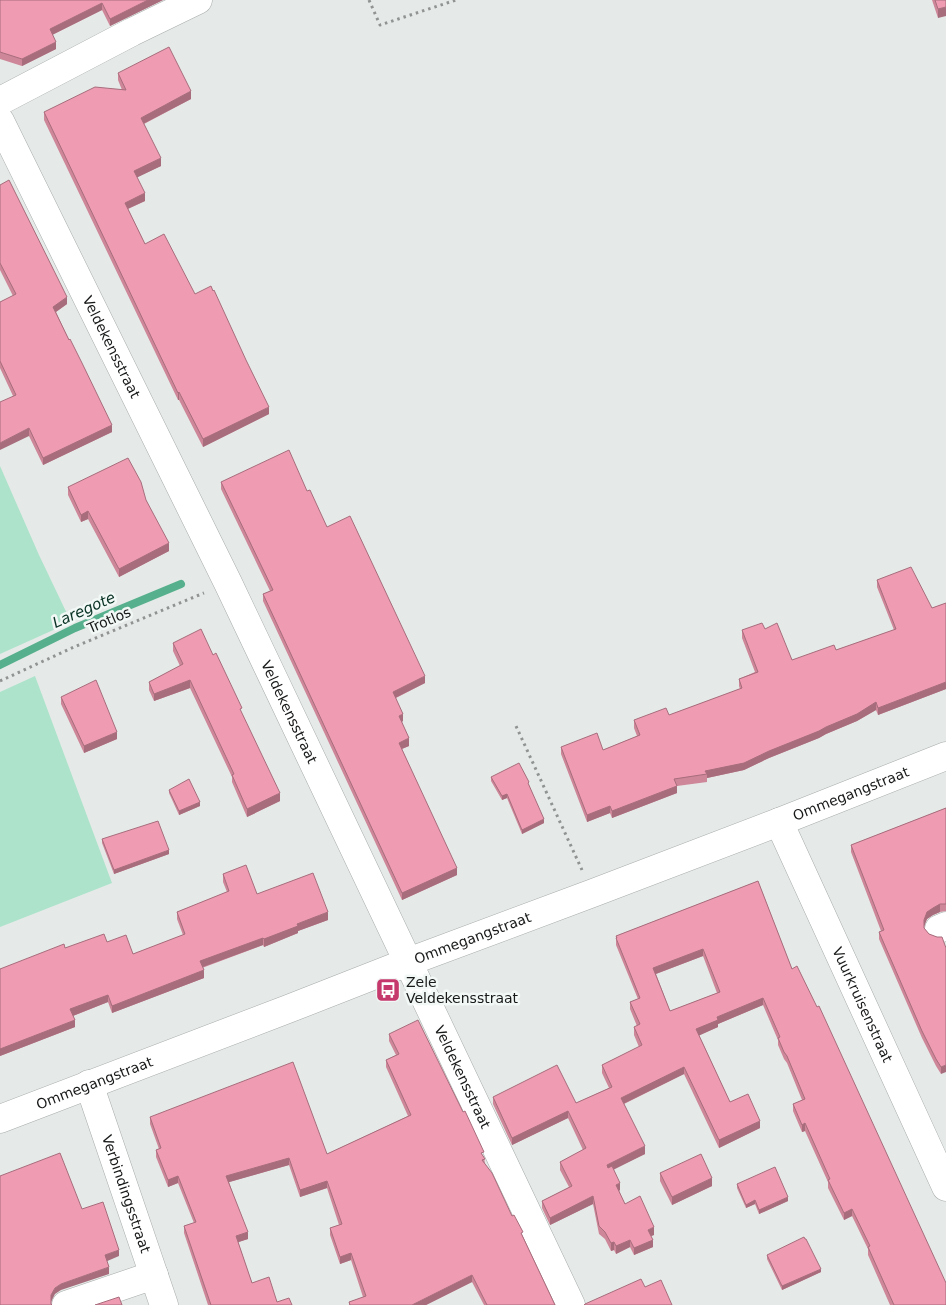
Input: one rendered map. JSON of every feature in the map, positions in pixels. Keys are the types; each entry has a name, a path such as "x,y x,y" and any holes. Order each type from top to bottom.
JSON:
{"street":[{"path":"0,101 123,36 198,0"},
{"name":"Veldekensstraat","path":"0,121 228,583 571,1305"},
{"name":"Ommegangstraat","path":"0,1119 779,822 946,756"},
{"name":"Vuurkruisenstraat","path":"779,822 946,1188"},
{"name":"Verbindingsstraat","path":"89,1084 164,1305"},
{"path":"66,1305 154,1274"}],"path":[{"path":"368,0 380,25 456,0"},
{"name":"Trotlos","path":"0,681 74,647 228,583"},
{"path":"516,726 593,893"}],"green space":[{"path":"0,466 71,622 0,654"},
{"path":"35,676 112,883 0,927 0,692"}],"building":[{"path":"0,0 148,0 110,19 102,3 50,29 56,42 22,59 0,52"},
{"path":"935,0 946,0 946,7 938,9"},
{"path":"169,47 191,91 141,118 161,158 134,171 145,193 125,203 145,244 164,234 195,294 211,286 214,290 269,407 203,439 178,393 44,112 95,87 126,90 118,73"},
{"path":"9,180 67,297 53,307 112,425 43,458 29,428 0,443 0,402 16,395 0,361 0,302 16,294 0,263 0,185"},
{"path":"289,450 307,491 310,490 327,527 350,516 425,676 393,692 403,714 399,716 409,738 399,743 457,868 402,893 263,594 273,590 221,482"},
{"path":"128,458 141,482 146,500 169,543 119,569 88,511 81,515 68,487"},
{"path":"911,567 932,608 946,603 946,682 878,708 876,702 857,714 744,763 705,771 707,774 674,779 677,786 612,811 610,806 587,815 561,747 597,733 603,750 640,735 634,720 666,708 669,715 742,688 739,679 758,672 742,630 762,623 765,629 777,623 792,660 834,645 836,650 896,629 877,580"},
{"path":"201,629 213,655 216,653 280,793 247,809 232,775 234,774 190,680 154,694 149,682 183,664 173,643"},
{"path":"96,680 117,732 84,746 61,697"},
{"path":"519,763 544,819 522,830 507,794 502,796 491,777"},
{"path":"189,779 200,802 179,811 169,790"},
{"path":"946,808 946,904 940,904 927,912 924,920 924,928 929,934 942,937 946,948 946,1065 941,1067 922,1031 879,932 884,930 851,845"},
{"path":"158,821 169,850 114,870 102,839"},
{"path":"246,865 257,894 313,873 328,912 297,924 298,926 200,961 204,970 112,1006 108,995 70,1009 75,1020 0,1049 0,969 64,944 65,948 104,934 107,942 126,935 133,954 185,934 177,912 229,891 223,874"},
{"path":"758,881 792,969 797,966 817,1007 819,1006 946,1283 946,1305 894,1305 868,1247 870,1246 852,1209 844,1213 828,1180 830,1179 805,1123 802,1125 793,1104 805,1099 778,1038 780,1037 763,998 717,1017 718,1020 696,1029 730,1102 748,1094 760,1121 719,1140 684,1067 621,1098 645,1146 607,1165 608,1168 612,1166 620,1183 616,1185 625,1204 640,1196 654,1227 648,1230 653,1240 634,1248 630,1240 616,1246 614,1242 611,1243 599,1226 593,1196 550,1218 542,1201 572,1186 560,1162 586,1148 568,1111 512,1138 493,1097 557,1065 576,1103 612,1087 602,1065 642,1045 634,1027 640,1024 630,1002 640,998 616,936","holes":["703,949 720,992 670,1011 653,968"]},
{"path":"418,1020 484,1152 481,1153 485,1159 482,1160 492,1173 512,1216 514,1215 523,1232 521,1233 555,1305 487,1305 472,1275 412,1305 350,1305 349,1302 366,1296 351,1253 340,1257 330,1228 342,1224 327,1181 300,1190 289,1158 226,1176 248,1232 236,1236 252,1283 269,1277 277,1302 289,1298 292,1305 211,1305 184,1226 196,1222 178,1176 168,1180 156,1150 161,1148 150,1117 293,1062 327,1154 411,1115 386,1060 399,1054 389,1034"},
{"path":"60,1153 82,1209 103,1202 119,1250 105,1255 109,1267 61,1284 55,1288 51,1295 52,1305 0,1305 0,1176"},
{"path":"701,1154 712,1178 672,1197 660,1173"},
{"path":"775,1167 788,1197 759,1210 755,1200 746,1205 737,1184"},
{"path":"804,1237 821,1269 782,1286 767,1255"},
{"path":"641,1279 645,1287 661,1280 672,1305 584,1305 585,1304"},
{"path":"119,1297 122,1305 95,1305"}],"waterway":[{"name":"Laregote","path":"0,665 75,628 181,584"}],"place":[{"name":"Zele Veldekensstraat","path":"388,990"}]}
